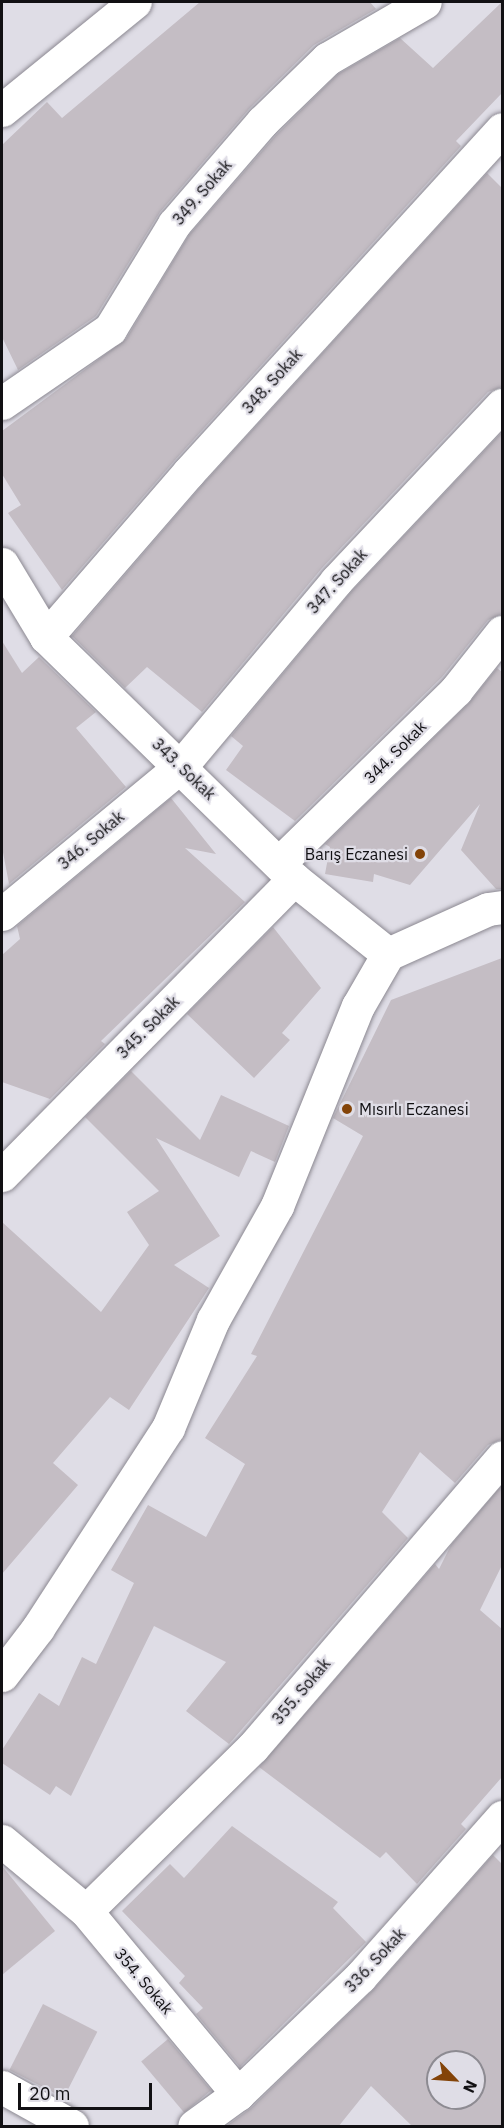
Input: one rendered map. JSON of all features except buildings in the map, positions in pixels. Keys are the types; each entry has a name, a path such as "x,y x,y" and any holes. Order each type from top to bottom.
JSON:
{"street":[{"path":"2,110 135,2"},
{"name":"349. Sokak","path":"2,403 110,329 174,224 262,122 327,59 425,2"},
{"name":"348. Sokak","path":"46,637 197,463 502,129"},
{"name":"347. Sokak","path":"181,766 336,581 502,405"},
{"name":"343. Sokak","path":"2,564 46,637 181,766 286,871 388,954"},
{"name":"344. Sokak","path":"286,871 456,690 502,632"},
{"name":"346. Sokak","path":"2,914 181,766"},
{"name":"345. Sokak","path":"2,1175 286,871"},
{"path":"2,1675 38,1628 168,1428 213,1320 278,1206 358,1006 388,954 488,909 502,907"},
{"name":"355. Sokak","path":"86,1911 253,1747 502,1457"},
{"name":"336. Sokak","path":"237,2094 360,1977 502,1817"},
{"name":"354. Sokak","path":"2,1841 86,1911 237,2094"},
{"path":"2,2087 72,2127"},
{"path":"194,2127 237,2094"}],"place":[{"name":"Barış Eczanesi","path":"420,854"},
{"name":"Mısırlı Eczanesi","path":"347,1109"}]}
